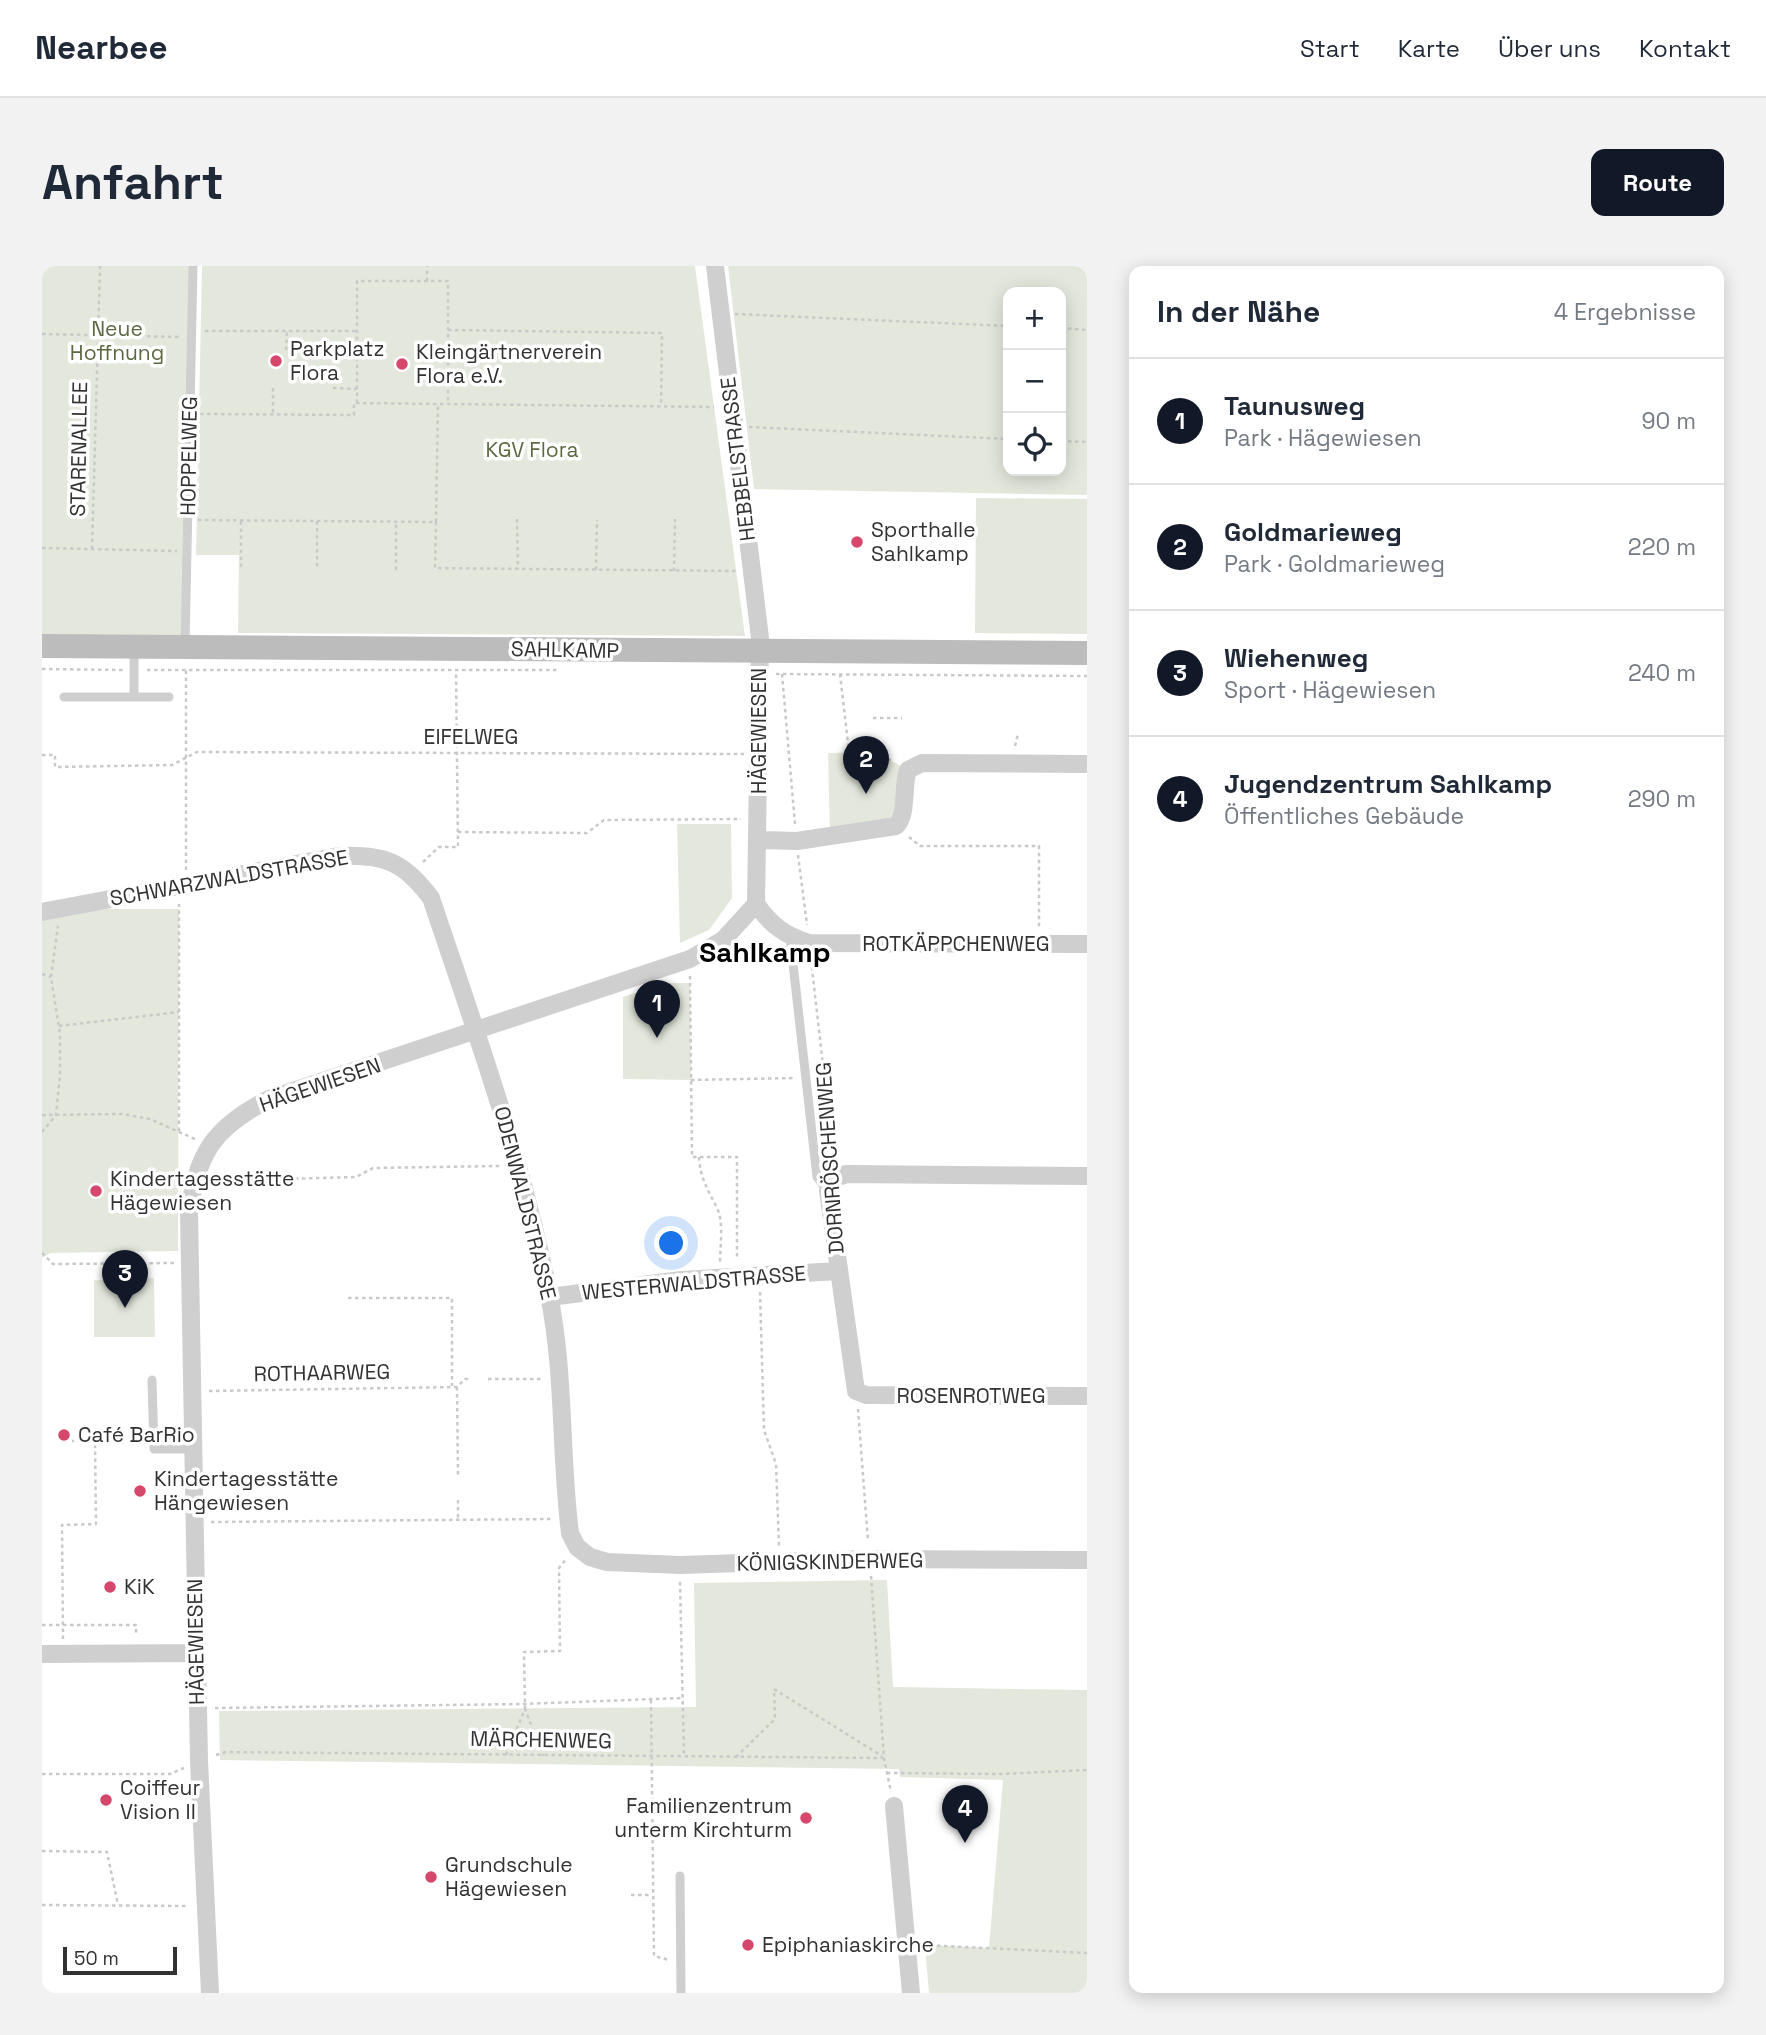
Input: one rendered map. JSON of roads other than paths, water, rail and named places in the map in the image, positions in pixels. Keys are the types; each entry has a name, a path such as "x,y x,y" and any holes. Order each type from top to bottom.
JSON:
{"street":[{"name":"HEBBELSTRASSE","path":"715,266 751,570 759,662"},
{"name":"SAHLKAMP","path":"42,646 134,658 759,662 1087,653"},
{"name":"HÄGEWIESEN","path":"210,1993 198,1761 189,1263 189,1212 199,1163 209,1147 244,1112 269,1099 690,959 723,940 756,904 759,662"},
{"path":"758,840 797,841 895,826 902,817 903,785 908,770 922,763 1087,764"},
{"name":"SCHWARZWALDSTRASSE","path":"50,910 339,856 368,855 396,863 412,873"},
{"name":"ODENWALDSTRASSE","path":"412,873 431,898 519,1165 550,1297 560,1378 568,1519 570,1533 577,1547"},
{"name":"ROTKÄPPCHENWEG","path":"756,904 770,924 790,937 809,943 1087,944"},
{"path":"830,1185 846,1174 1087,1176"},
{"name":"DORNRÖSCHENWEG","path":"830,1185 856,1391"},
{"name":"WESTERWALDSTRASSE","path":"550,1297 729,1277 839,1270"},
{"name":"ROSENROTWEG","path":"856,1391 866,1395 1087,1396"},
{"name":"KÖNIGSKINDERWEG","path":"577,1547 590,1557 607,1562 680,1566 870,1559 1087,1560"},
{"path":"42,1654 196,1653"},
{"path":"894,1806 911,1993"}],"lane":[{"name":"HOPPELWEG","path":"186,658 193,266"},
{"path":"134,658 134,697"},
{"path":"64,696 169,697"},
{"path":"790,937 817,1177 830,1185"},
{"path":"152,1380 154,1449 192,1449"},
{"path":"680,1876 681,1993"}],"place":[{"name":"Parkplatz Flora","path":"276,361"},
{"name":"Kleingärtnerverein Flora e.V.","path":"402,364"},
{"name":"Sporthalle Sahlkamp","path":"857,542"},
{"name":"Goldmarieweg","path":"866,794"},
{"name":"Taunusweg","path":"657,1038"},
{"name":"Kindertagesstätte Hägewiesen","path":"96,1191"},
{"name":"Wiehenweg","path":"125,1308"},
{"name":"Café BarRio","path":"64,1435"},
{"name":"Kindertagesstätte Hängewiesen","path":"140,1491"},
{"name":"KiK","path":"110,1587"},
{"name":"Coiffeur Vision II","path":"106,1800"},
{"name":"Familienzentrum unterm Kirchturm","path":"806,1818"},
{"name":"Jugendzentrum Sahlkamp","path":"965,1843"},
{"name":"Grundschule Hägewiesen","path":"431,1877"},
{"name":"Epiphaniaskirche","path":"748,1945"}],"district":[{"name":"Sahlkamp","path":"765,952"}],"park label":[{"name":"Neue Hoffnung","path":"117,341"},
{"name":"KGV Flora","path":"532,450"}]}
